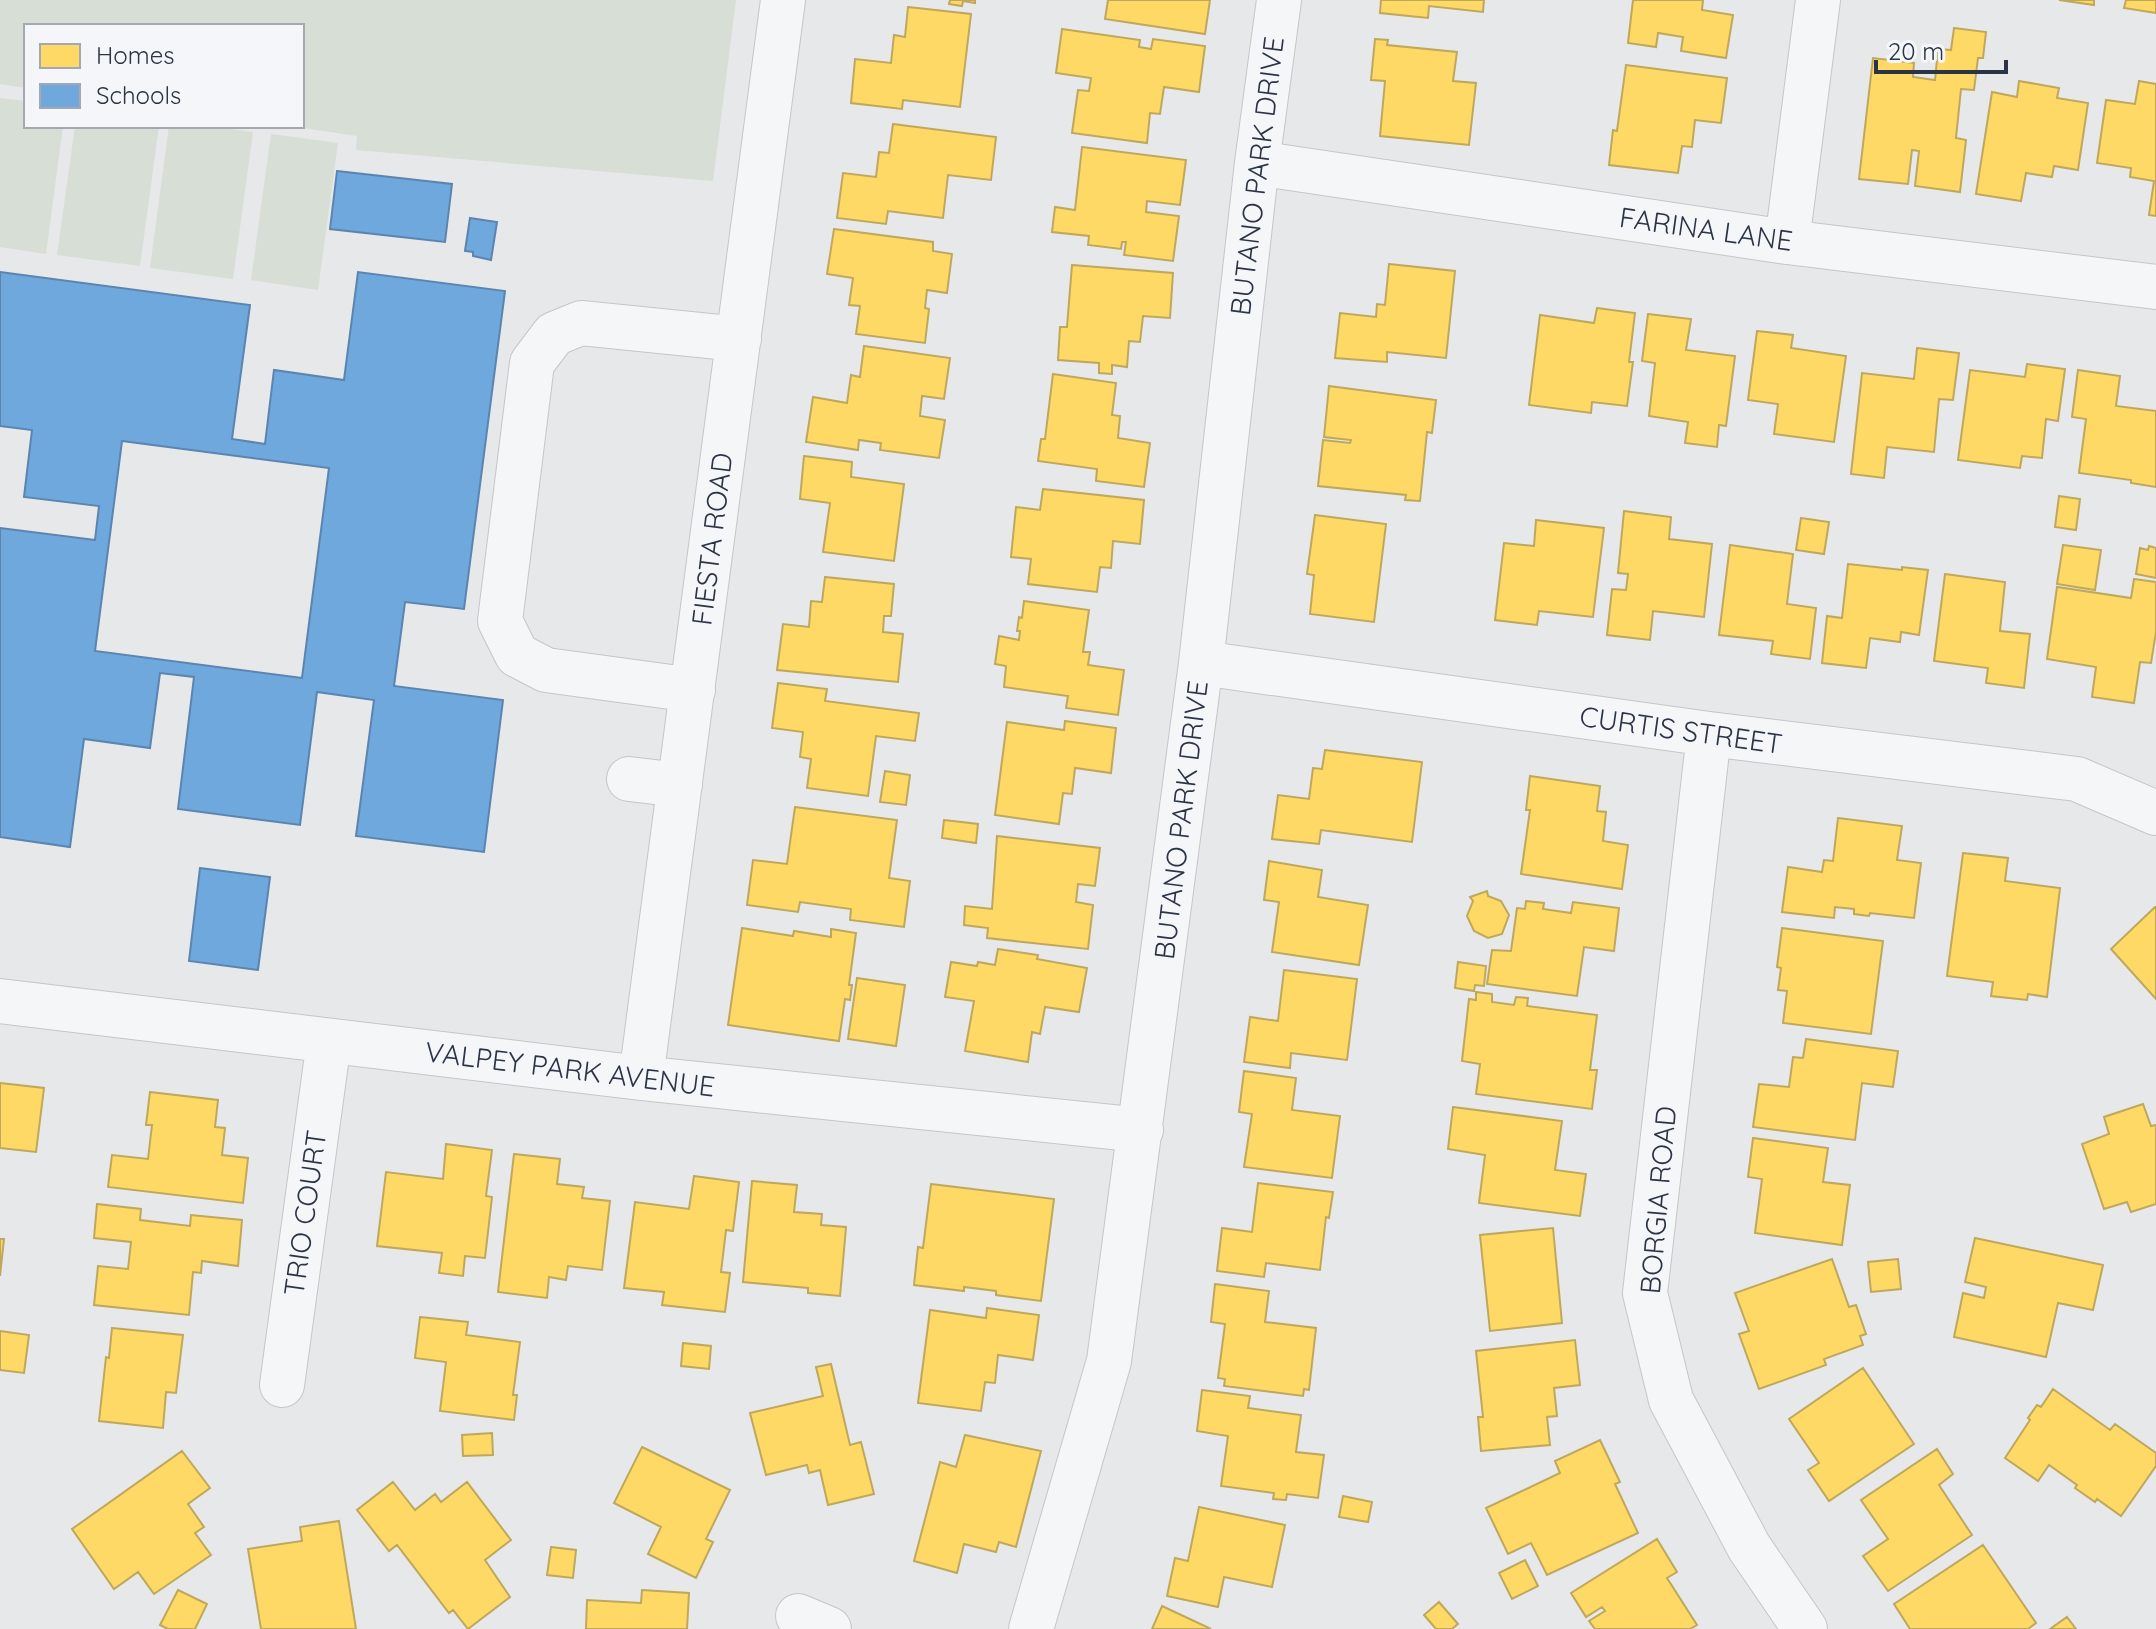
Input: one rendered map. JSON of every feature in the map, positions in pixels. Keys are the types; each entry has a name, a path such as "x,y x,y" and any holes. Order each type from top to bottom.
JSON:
{"street":[{"name":"FIESTA ROAD","path":"641,1078 783,0"},
{"name":"BUTANO PARK DRIVE","path":"1031,1629 1109,1361 1201,663 1257,163 1279,0"},
{"path":"1787,242 1818,0"},
{"name":"FARINA LANE","path":"1257,163 1787,242 2156,287"},
{"path":"693,690 546,670 517,655 500,621 532,363 554,334 581,323 739,339"},
{"name":"CURTIS STREET","path":"1201,663 1709,734 2077,779 2156,813"},
{"name":"BORGIA ROAD","path":"1709,734 1645,1293 1671,1400 1749,1547 1805,1629"},
{"path":"629,779 680,785"},
{"name":"VALPEY PARK AVENUE","path":"0,1001 641,1078 1141,1130"},
{"name":"TRIO COURT","path":"282,1385 329,1041"}],"shaded area":[{"path":"0,0 736,0 713,181 356,150 357,136 303,128 304,24 24,24 24,88 0,84"},
{"path":"0,98 24,101 24,128 63,128 46,254 0,247"},
{"path":"75,128 159,128 140,266 57,255"},
{"path":"169,128 223,128 253,132 233,279 150,268"},
{"path":"271,134 338,143 318,290 251,280"}],"building: Homes":[{"path":"950,0 975,0 975,3 963,1 962,6 949,4"},
{"path":"1108,0 1210,0 1205,34 1105,19"},
{"path":"1381,0 1484,0 1483,12 1429,6 1428,18 1380,13"},
{"path":"1633,0 1703,0 1702,10 1733,15 1726,58 1681,51 1683,37 1658,33 1656,47 1628,43"},
{"path":"2059,0 2094,0 2094,5"},
{"path":"2126,0 2156,0 2156,13 2124,8"},
{"path":"908,7 971,14 960,107 903,100 902,109 851,103 855,59 891,63 894,35 905,37"},
{"path":"1954,28 1986,32 1983,58 1978,58 1974,90 1961,89 1956,138 1966,140 1960,192 1915,186 1919,151 1912,150 1908,184 1859,179 1873,58 1914,63 1913,77 1935,80 1938,49 1951,50"},
{"path":"1062,29 1140,40 1139,47 1151,49 1153,39 1205,46 1199,92 1164,87 1160,114 1150,113 1147,143 1072,133 1078,90 1089,91 1091,78 1056,73"},
{"path":"1375,39 1388,40 1387,45 1457,52 1453,81 1476,83 1469,145 1380,136 1385,81 1371,80"},
{"path":"1626,65 1727,78 1721,123 1695,120 1692,147 1682,146 1678,173 1609,165"},
{"path":"2019,81 2059,88 2057,98 2088,103 2078,170 2054,166 2052,177 2026,173 2021,201 1976,194 1992,92 2017,97"},
{"path":"2139,81 2156,84 2156,216 2149,215 2154,181 2130,177 2131,168 2097,163 2106,100 2135,104"},
{"path":"893,124 996,137 991,180 948,175 943,218 888,211 886,224 837,218 843,173 876,177 879,152 889,153"},
{"path":"1082,147 1186,160 1180,205 1147,201 1146,212 1179,216 1173,261 1124,255 1126,242 1122,242 1121,249 1088,245 1089,236 1052,232 1055,207 1075,210"},
{"path":"834,229 933,242 933,251 952,254 947,293 927,290 925,308 929,309 925,343 856,334 860,306 849,305 853,278 827,274"},
{"path":"1389,264 1455,271 1446,358 1387,352 1387,362 1335,358 1340,313 1376,317 1377,304 1385,305"},
{"path":"1072,265 1173,273 1170,318 1143,316 1140,342 1129,341 1127,367 1112,365 1112,374 1099,373 1099,363 1058,360 1060,327 1067,327"},
{"path":"1597,308 1635,313 1627,406 1592,402 1591,413 1529,405 1540,315 1594,323"},
{"path":"1648,314 1691,319 1686,350 1735,356 1726,426 1719,425 1717,447 1685,443 1688,422 1649,416 1655,363 1642,361"},
{"path":"1757,331 1793,335 1791,348 1846,356 1834,442 1774,434 1778,404 1748,400"},
{"path":"864,346 950,358 944,399 922,396 920,416 945,420 939,458 880,450 881,443 859,440 858,450 806,442 813,397 847,403 851,375 860,377"},
{"path":"1917,348 1959,353 1953,400 1939,399 1934,452 1887,447 1884,478 1851,474 1862,373 1914,379"},
{"path":"2027,364 2065,369 2058,421 2046,419 2042,458 2022,456 2020,468 1958,460 1970,370 2025,377"},
{"path":"2078,370 2120,376 2116,406 2156,411 2156,487 2131,483 2131,480 2079,473 2086,419 2072,417"},
{"path":"1053,374 1116,383 1112,415 1120,416 1118,438 1150,443 1144,487 1096,481 1097,469 1038,461 1041,439 1045,439"},
{"path":"1329,386 1436,400 1432,433 1427,432 1420,501 1405,500 1406,495 1318,486 1323,440 1350,443 1351,440 1324,437"},
{"path":"804,456 852,462 851,477 904,484 894,561 823,552 830,503 800,499"},
{"path":"1043,489 1144,500 1140,544 1113,541 1111,568 1100,567 1097,592 1028,584 1031,559 1011,557 1016,507 1040,510"},
{"path":"2059,496 2080,499 2076,530 2055,527"},
{"path":"1624,511 1671,517 1669,539 1712,544 1704,617 1653,611 1650,640 1607,635 1612,589 1626,590 1628,574 1618,573"},
{"path":"1315,515 1386,524 1374,622 1310,614 1314,575 1307,574"},
{"path":"1801,518 1829,522 1824,554 1796,550"},
{"path":"1536,520 1604,528 1593,617 1539,611 1537,625 1495,620 1504,543 1534,546"},
{"path":"1730,545 1793,554 1787,604 1816,608 1810,659 1771,654 1773,641 1719,635"},
{"path":"2063,545 2101,550 2095,590 2057,584"},
{"path":"2149,546 2156,548 2156,578 2136,574 2140,548 2148,550"},
{"path":"1848,564 1928,570 1919,635 1901,632 1900,642 1870,638 1866,668 1822,663 1827,616 1842,618"},
{"path":"1945,574 2005,582 2000,631 2030,634 2024,688 1986,683 1988,668 1934,661"},
{"path":"825,577 894,584 891,616 884,616 883,632 903,634 898,682 777,670 783,624 809,627 811,601 822,602"},
{"path":"2134,579 2156,582 2156,632 2151,663 2140,662 2134,703 2092,697 2096,667 2047,659 2057,587 2131,598"},
{"path":"1024,601 1089,610 1083,652 1090,652 1088,665 1124,670 1118,715 1066,708 1068,696 1004,687 1006,666 995,664 999,636 1019,640 1020,631 1017,631"},
{"path":"778,683 827,689 825,701 919,713 915,741 876,736 868,796 807,788 811,759 800,757 803,732 772,728"},
{"path":"1065,721 1116,728 1111,773 1075,768 1072,794 1063,793 1059,824 995,815 1007,722 1064,730"},
{"path":"1325,750 1422,762 1412,842 1321,830 1319,844 1272,839 1278,795 1309,799 1313,768 1322,769"},
{"path":"885,771 910,775 906,805 880,802"},
{"path":"1530,776 1600,786 1597,811 1606,812 1603,841 1628,845 1622,889 1521,874 1530,810 1526,810"},
{"path":"795,807 897,820 889,878 910,881 904,927 850,920 851,909 800,902 798,912 747,905 753,860 787,864"},
{"path":"1838,818 1902,826 1897,860 1921,863 1914,918 1854,914 1854,909 1835,907 1834,918 1782,912 1788,867 1822,872 1824,860 1833,861"},
{"path":"944,820 978,824 976,843 942,838"},
{"path":"997,836 1100,848 1095,886 1078,884 1076,902 1093,905 1088,949 987,938 988,928 964,925 965,906 992,909"},
{"path":"1963,853 2008,858 2005,881 2060,888 2047,997 2028,994 2027,1000 1991,996 1993,982 1947,976"},
{"path":"1269,861 1322,870 1318,897 1368,905 1359,965 1272,952 1279,902 1264,900"},
{"path":"1487,891 1488,896 1501,901 1509,915 1502,934 1488,938 1474,931 1467,916 1473,901 1470,897"},
{"path":"1526,901 1544,903 1543,909 1571,913 1573,902 1619,908 1614,951 1584,947 1577,996 1487,984 1492,950 1511,951 1517,908 1525,909"},
{"path":"2156,907 2156,999 2111,949"},
{"path":"742,928 793,936 794,931 831,937 831,929 856,933 850,1000 845,999 839,1041 728,1025"},
{"path":"1782,928 1883,941 1871,1034 1783,1023 1787,991 1778,990 1781,968 1777,967"},
{"path":"998,949 1038,955 1037,959 1087,968 1079,1012 1045,1007 1040,1034 1032,1032 1028,1062 965,1051 974,1001 945,997 951,962 995,965"},
{"path":"1458,962 1486,966 1484,986 1475,985 1474,991 1455,988"},
{"path":"1284,970 1357,979 1347,1060 1291,1053 1290,1068 1244,1062 1250,1017 1278,1021"},
{"path":"857,978 905,985 896,1046 848,1039"},
{"path":"1476,992 1492,994 1492,1002 1514,1005 1516,997 1528,998 1527,1006 1597,1015 1590,1070 1597,1070 1592,1109 1476,1094 1480,1064 1462,1061 1469,999 1476,1000"},
{"path":"1806,1039 1898,1051 1893,1087 1862,1083 1855,1140 1753,1127 1759,1084 1789,1087 1793,1057 1803,1058"},
{"path":"1244,1071 1296,1078 1292,1110 1340,1116 1332,1178 1244,1167 1252,1114 1239,1112"},
{"path":"0,1083 44,1088 36,1152 0,1148"},
{"path":"150,1092 218,1100 215,1127 225,1128 222,1155 248,1158 243,1203 108,1187 112,1155 148,1159 152,1125 146,1125"},
{"path":"2143,1104 2151,1126 2156,1125 2156,1204 2131,1212 2127,1202 2104,1209 2082,1144 2109,1134 2104,1117"},
{"path":"1453,1107 1562,1121 1555,1170 1586,1174 1580,1216 1479,1203 1485,1155 1448,1149"},
{"path":"1753,1138 1828,1148 1823,1182 1850,1185 1842,1245 1755,1233 1762,1179 1748,1177"},
{"path":"446,1144 492,1150 486,1196 492,1197 485,1258 465,1256 463,1276 439,1273 442,1253 377,1246 386,1172 443,1179"},
{"path":"514,1154 560,1159 557,1184 584,1187 582,1198 610,1201 602,1270 568,1266 566,1280 549,1277 547,1298 498,1292"},
{"path":"694,1176 739,1182 733,1231 726,1230 721,1272 730,1273 725,1312 662,1305 664,1292 624,1288 635,1202 689,1209"},
{"path":"752,1181 797,1185 794,1212 822,1214 821,1225 846,1227 840,1296 808,1293 808,1288 743,1282"},
{"path":"1258,1183 1333,1192 1329,1218 1326,1217 1320,1270 1266,1263 1264,1277 1217,1271 1222,1228 1252,1232"},
{"path":"931,1184 1054,1199 1041,1301 996,1295 996,1291 914,1285 918,1247 923,1248"},
{"path":"97,1204 141,1209 140,1220 190,1226 191,1215 242,1220 238,1266 202,1261 201,1273 193,1272 189,1315 94,1305 98,1266 128,1269 131,1242 94,1238"},
{"path":"1553,1228 1562,1323 1490,1331 1480,1235"},
{"path":"1975,1238 2103,1265 2093,1310 2058,1303 2046,1357 1954,1337 1963,1293 1984,1298 1986,1287 1965,1282"},
{"path":"0,1239 4,1239 0,1276"},
{"path":"1832,1259 1849,1307 1856,1305 1866,1334 1860,1336 1863,1345 1824,1359 1826,1365 1759,1389 1739,1334 1749,1331 1735,1293"},
{"path":"1898,1259 1901,1289 1871,1292 1868,1262"},
{"path":"1215,1284 1269,1291 1265,1322 1316,1328 1309,1390 1304,1389 1303,1396 1224,1386 1225,1379 1218,1378 1225,1324 1211,1322"},
{"path":"987,1308 1039,1315 1033,1360 998,1355 995,1383 985,1382 981,1411 918,1403 930,1310 986,1318"},
{"path":"420,1317 468,1322 466,1335 520,1342 513,1395 517,1395 514,1420 440,1411 446,1362 415,1358"},
{"path":"112,1328 183,1335 176,1393 166,1392 163,1428 99,1421"},
{"path":"0,1331 29,1335 24,1373 0,1370"},
{"path":"1575,1340 1580,1385 1554,1388 1557,1416 1547,1417 1550,1445 1481,1451 1478,1417 1483,1417 1476,1351"},
{"path":"683,1343 711,1346 709,1369 681,1366"},
{"path":"831,1364 850,1445 861,1442 874,1494 828,1505 820,1470 809,1473 807,1465 766,1475 750,1413 823,1396 816,1367"},
{"path":"1863,1368 1914,1444 1829,1501 1808,1470 1819,1463 1789,1419"},
{"path":"2053,1389 2110,1430 2115,1424 2156,1453 2156,1466 2121,1516 2075,1488 2077,1485 2049,1465 2038,1481 2005,1458 2037,1405 2041,1407"},
{"path":"1202,1390 1250,1396 1248,1408 1301,1415 1296,1452 1324,1455 1318,1498 1287,1494 1286,1500 1273,1499 1274,1493 1221,1486 1228,1436 1197,1431"},
{"path":"492,1433 493,1455 463,1456 462,1435"},
{"path":"965,1435 1041,1451 1016,1547 999,1542 996,1552 964,1544 957,1573 914,1561 940,1462 956,1467"},
{"path":"1600,1440 1620,1482 1615,1484 1638,1533 1547,1575 1531,1543 1508,1554 1486,1508 1560,1473 1555,1461"},
{"path":"642,1447 730,1490 706,1539 713,1542 696,1578 648,1554 661,1527 614,1503"},
{"path":"1937,1449 1953,1474 1939,1485 1972,1535 1888,1591 1863,1556 1888,1539 1861,1500"},
{"path":"182,1451 210,1488 188,1504 204,1527 195,1533 211,1555 154,1594 138,1572 114,1589 72,1529"},
{"path":"393,1482 415,1510 435,1494 441,1502 467,1482 511,1540 485,1560 510,1597 468,1629 453,1610 449,1613 397,1545 389,1551 357,1510"},
{"path":"1343,1496 1372,1502 1368,1522 1339,1517"},
{"path":"1199,1507 1285,1525 1272,1587 1224,1577 1218,1607 1167,1596 1175,1558 1188,1561"},
{"path":"339,1521 356,1629 261,1629 248,1549 302,1541 300,1527"},
{"path":"1657,1539 1677,1572 1667,1578 1697,1625 1690,1629 1595,1629 1589,1621 1605,1611 1602,1607 1586,1617 1571,1593"},
{"path":"1983,1545 2036,1623 2028,1629 1910,1629 1894,1604"},
{"path":"551,1547 576,1550 573,1578 547,1575"},
{"path":"1525,1560 1538,1586 1512,1599 1499,1573"},
{"path":"178,1590 207,1604 195,1629 168,1629 160,1625"},
{"path":"642,1590 689,1593 687,1629 586,1629 587,1600 641,1603"},
{"path":"1439,1602 1458,1624 1452,1629 1436,1629 1424,1615"},
{"path":"1162,1606 1211,1629 1152,1629"},
{"path":"2067,1617 2076,1629 2050,1629"}],"building: Schools":[{"path":"337,171 452,184 445,242 330,229"},
{"path":"470,218 497,222 491,260 465,251"},
{"path":"0,272 250,305 232,439 265,444 274,370 344,380 358,272 505,291 464,609 405,602 394,686 503,700 484,852 356,836 374,700 317,692 300,825 178,809 194,677 160,673 150,748 84,739 70,847 0,837 0,528 95,540 99,506 24,497 32,430 0,426","holes":["122,441 329,468 302,678 95,651"]},
{"path":"200,868 270,877 258,970 189,961"}]}
